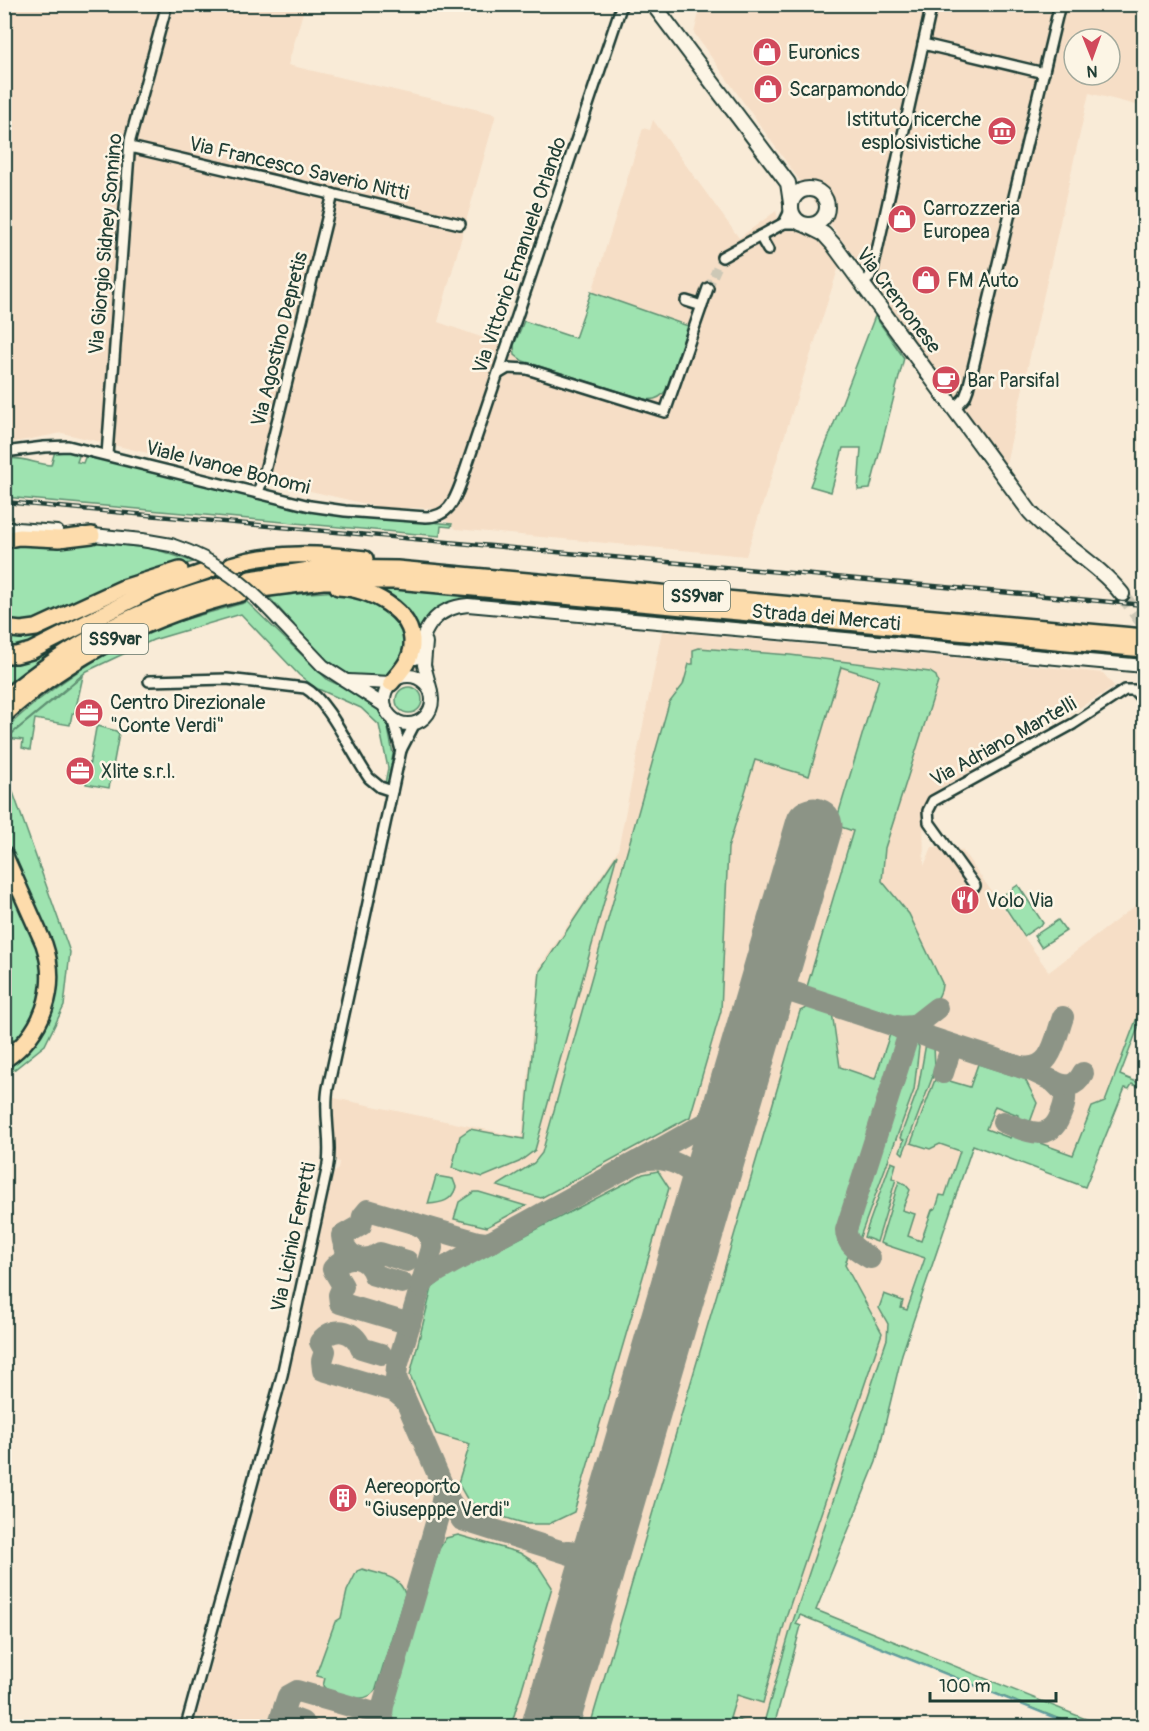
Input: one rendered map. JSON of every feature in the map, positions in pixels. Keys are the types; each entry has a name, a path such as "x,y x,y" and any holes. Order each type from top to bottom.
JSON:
{"highway":[{"path":"4,540 19,537 54,539 92,535"},
{"path":"228,563 295,555 336,556 418,564 475,576"},
{"name":"SS9var","path":"255,584 305,570 360,567 1144,637"},
{"path":"4,627 21,630 36,628 123,588 167,573 206,568 149,591 31,651 4,655"},
{"name":"SS9var","path":"255,584 396,581 1144,649"},
{"path":"255,584 347,588 369,593 383,601 403,620 412,642 407,661 395,680"},
{"name":"SS9var","path":"4,699 57,659 112,627 171,601 236,588 114,640 59,673 4,715"},
{"path":"4,854 44,944 50,978 46,1005 35,1030 20,1048 4,1060"}],"main road":[{"path":"653,4 788,183 792,214 803,224 824,234 832,244"},
{"path":"788,183 820,194 824,198 832,244"},
{"path":"791,206 798,193 809,190"},
{"path":"803,224 812,225 822,220 826,209"},
{"name":"Via Cremonese","path":"832,244 1035,517 1102,573 1122,594"}],"street":[{"name":"Via Giorgio Sidney Sonnino","path":"107,455 130,147 134,122 167,4"},
{"name":"Via Vittorio Emanuele Orlando","path":"444,513 452,504 458,489 622,4"},
{"path":"862,284 869,279 873,269 932,4"},
{"path":"955,408 965,397 968,389 1060,4"},
{"path":"923,44 1044,73"},
{"name":"Via Francesco Saverio Nitti","path":"130,147 460,224"},
{"name":"Via Agostino Depretis","path":"258,493 333,194"},
{"path":"784,223 791,206"},
{"path":"722,256 784,223 803,224"},
{"path":"760,236 768,250"},
{"path":"496,377 506,368 528,369 665,412 708,288"},
{"path":"686,301 702,306"},
{"path":"508,340 507,347 511,357 528,369"},
{"name":"Viale Ivanoe Bonomi","path":"4,452 64,446 310,506 426,517 444,513"},
{"path":"4,528 92,535 171,546 201,556 232,574 254,593 323,666 385,706 392,717 401,750"},
{"name":"Strada dei Mercati","path":"385,706 385,694 395,680 412,664 423,634 432,621 451,608 468,605 1144,666"},
{"name":"Strada dei Mercati","path":"415,723 428,714 433,698 424,659 424,649 429,635 442,619 467,610 1117,669 1144,675"},
{"path":"348,681 395,680 413,676 427,684 431,690"},
{"path":"148,681 237,680 293,686 308,690 322,703 369,777 380,787 392,791"},
{"name":"Via Adriano Mantelli","path":"975,886 929,822 928,811 933,801 1066,727 1127,689 1136,691 1144,701"},
{"path":"392,717 407,724 415,723"},
{"path":"401,750 415,723"},
{"name":"Via Licinio Ferretti","path":"186,1726 279,1384 328,1167 330,1150 325,1115 327,1091 401,750"}],"shaded area":[{"path":"5,5 305,5 288,65 496,114 438,322 518,350 577,341 643,128 650,130 653,120 739,238 776,211 779,221 818,233 840,263 746,556 456,529 432,508 383,508 62,433 5,444"},
{"path":"701,5 1144,5 1144,107 1089,93 1005,468 694,33"},
{"path":"662,631 1103,673 1115,687 929,795 923,815 924,866 932,847 962,850 1049,972 1144,899 1144,1012 1080,1181 964,1139 906,1310 901,1308 861,1464 796,1624 801,1626 774,1726 194,1726 287,1383 333,1174 338,1169 339,1162 334,1159 334,1098 522,1137 539,968 618,850"}],"green space":[{"path":"591,292 688,326 666,390 662,395 651,400 644,399 523,361 515,355 514,345 524,321 575,338"},
{"path":"875,316 904,358 870,489 858,490 861,448 843,448 831,492 810,486"},
{"path":"55,451 80,453 77,462 83,463 86,455 317,512 452,524 451,527 441,526 440,536 5,497 5,459 51,465"},
{"path":"93,542 157,549 194,562 177,566 36,622 5,623 4,544"},
{"path":"215,573 221,577 163,596 107,621 55,652 5,688 5,659 161,591"},
{"path":"170,577 42,642 5,650 4,633"},
{"path":"376,588 1144,657 1144,660 474,599 455,601 439,608 426,620 417,637 376,591"},
{"path":"338,591 356,595 375,604 399,622 403,629 407,653 388,675 382,678 352,676 333,666 293,626 268,596"},
{"path":"247,602 328,680 365,697 381,712 388,728 393,754 388,784 385,783 388,768 379,725 361,708 316,688 299,675 241,614 153,640 87,671 5,739 5,729 57,686 94,661 154,630"},
{"path":"699,648 790,655 930,672 936,676 938,682 885,848 882,881 909,914 942,983 939,996 924,1013 905,1022 806,990 853,831 835,825 879,679 841,667 809,776 755,760 728,848 721,1011 690,1117 541,1198 497,1186 534,1163 542,1153 669,703 683,685 689,664 693,664 693,650"},
{"path":"83,676 70,725 35,719 30,750 22,748 23,740 7,738"},
{"path":"409,687 418,691 422,700 418,709 409,713 400,709 396,700 400,691"},
{"path":"98,726 119,734 109,788 86,784"},
{"path":"4,767 70,952 64,1006 45,1045 5,1077 5,1064 22,1055 47,1024 57,980 49,940 5,838"},
{"path":"617,855 535,1150 519,1162 483,1177 452,1168 460,1136 470,1129 524,1139 540,971"},
{"path":"4,870 37,944 42,963 43,982 40,1002 30,1026 4,1052"},
{"path":"1018,885 1043,923 1024,936 999,898"},
{"path":"1058,920 1066,931 1041,947 1034,936"},
{"path":"1144,999 1144,1012 1120,1075 1144,1085 1144,1089 1132,1084 1129,1089 1125,1088 1085,1187 973,1145 902,1354 876,1462 816,1610 1103,1726 1077,1726 800,1615 796,1624 801,1626 774,1726 763,1726 792,1624 887,1339 888,1324 879,1308 884,1294 903,1301 901,1308 907,1310 925,1258 880,1243 899,1181 910,1190 902,1210 915,1214 908,1236 921,1241 940,1195 945,1196 960,1151 940,1144 930,1149 911,1143 936,1077 970,1087 978,1064 1025,1079 1037,1103 1029,1125 1017,1121 1018,1115 995,1106 986,1129 1010,1138 1012,1133 1073,1155 1092,1107 1105,1102"},
{"path":"812,1005 832,1012 840,1067 875,1079 891,1031 902,1035 903,1043 843,1229 841,1242 850,1249 845,1265 882,1333 787,1614 763,1703 737,1695 730,1718 757,1726 590,1726 800,1011"},
{"path":"911,1038 919,1047 914,1090 857,1245 851,1237 850,1227"},
{"path":"926,1043 934,1046 935,1067 903,1154 900,1151 904,1140 900,1138 918,1089"},
{"path":"891,1162 896,1164 892,1178 896,1179 877,1242 864,1237"},
{"path":"658,1171 669,1188 574,1512 549,1524 527,1524 479,1510 466,1497 458,1483 470,1444 436,1434 410,1375 432,1288 447,1276 643,1174"},
{"path":"436,1176 453,1179 456,1187 446,1200 428,1204"},
{"path":"474,1192 526,1206 487,1227 454,1219 459,1202"},
{"path":"458,1535 520,1553 537,1564 552,1587 511,1726 397,1726 392,1717 392,1705 439,1549 446,1538"},
{"path":"362,1569 393,1579 405,1594 376,1689 366,1697 353,1698 326,1689 323,1686 325,1678 317,1676 317,1672 335,1622 341,1618 347,1591 357,1571"}],"waterway":[{"path":"829,1627 1075,1726"}],"taxiway":[{"path":"761,1009 774,994 795,993 1032,1071 1053,1081 1065,1093 1061,1113 1055,1125 1049,1130 1027,1131 1003,1122"},
{"path":"898,1027 914,1026 937,1008"},
{"path":"1022,1067 1032,1067 1046,1059 1051,1052 1063,1017"},
{"path":"870,1258 851,1244 846,1230 908,1036 897,1026"},
{"path":"943,1042 948,1045 950,1051 943,1073"},
{"path":"642,1159 713,1119 729,1100 745,1064"},
{"path":"1053,1081 1062,1085 1074,1084 1083,1073"},
{"path":"421,1287 426,1279 438,1271 638,1161 658,1159 687,1170 695,1177 703,1196 700,1215"},
{"path":"407,1261 380,1253 367,1258 355,1256 346,1249 342,1236 361,1225 363,1216 368,1210 478,1242 494,1241"},
{"path":"416,1224 428,1233 432,1248 397,1367 396,1378 448,1498 462,1520 576,1556 584,1563 588,1572 589,1593"},
{"path":"402,1283 374,1275 366,1263 356,1258 344,1260 333,1269 343,1286 339,1295 340,1303 410,1324"},
{"path":"381,1354 361,1348 358,1341 348,1333 330,1333 320,1342 325,1351 322,1361 323,1370 394,1391 404,1399"},
{"path":"384,1723 383,1706 441,1506 442,1486"},
{"path":"567,1551 587,1550 597,1544 609,1528"},
{"path":"278,1726 288,1696 297,1691 371,1712 382,1719 386,1726"},
{"path":"294,1719 306,1726"}],"runway":[{"path":"550,1726 814,826"}],"tunnel":[{"path":"708,288 722,257"},
{"path":"1122,594 1144,625"}],"railway":[{"path":"4,502 1144,605"}],"place":[{"name":"Euronics","path":"767,52"},
{"name":"Scarpamondo","path":"768,89"},
{"name":"Istituto ricerche esplosivistiche","path":"1002,131"},
{"name":"Carrozzeria Europea","path":"902,219"},
{"name":"FM Auto","path":"926,280"},
{"name":"Bar Parsifal","path":"946,380"},
{"name":"Centro Direzionale \"Conte Verdi\"","path":"89,713"},
{"name":"Xlite s.r.l.","path":"80,771"},
{"name":"Volo Via","path":"965,900"},
{"name":"Aereoporto \"Giusepppe Verdi\"","path":"343,1498"}]}
